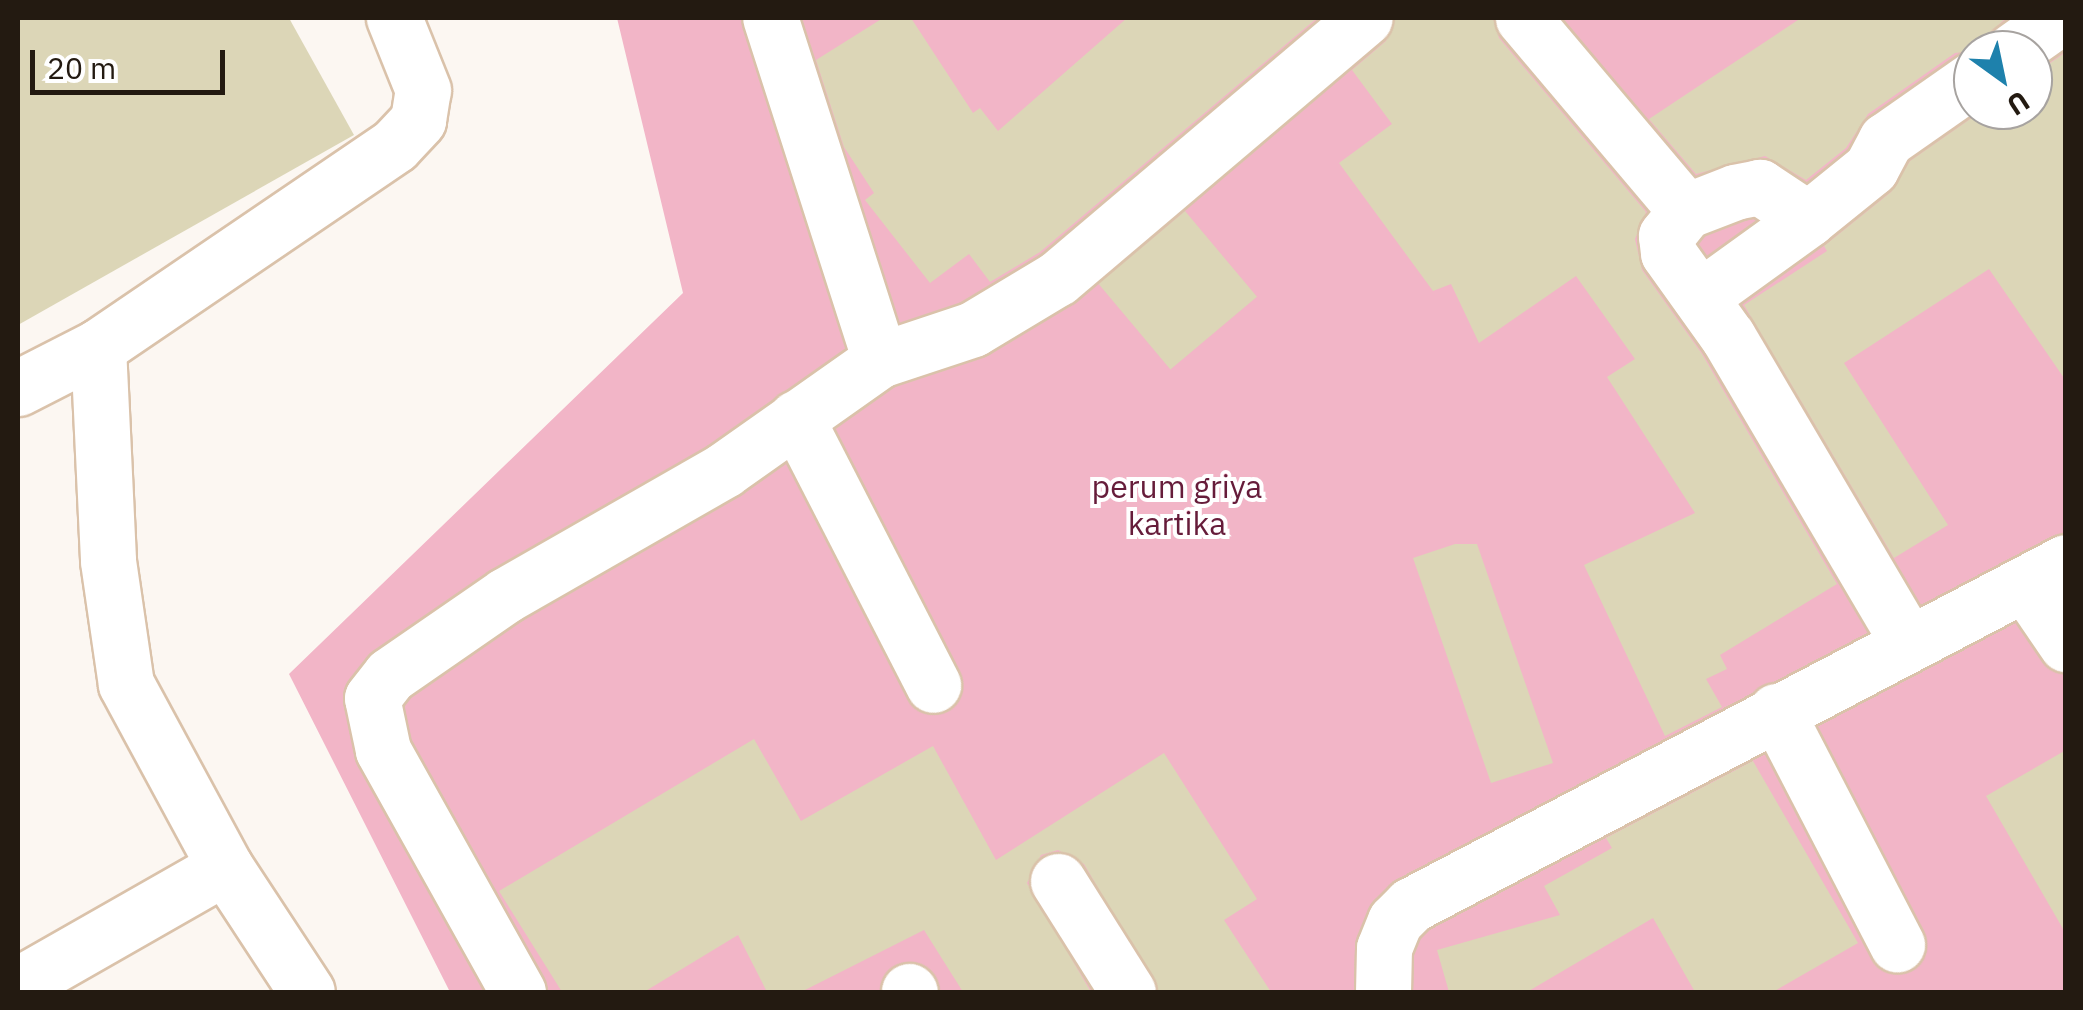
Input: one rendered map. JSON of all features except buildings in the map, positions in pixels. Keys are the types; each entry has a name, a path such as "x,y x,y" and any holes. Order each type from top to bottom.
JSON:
{"street":[{"path":"18,388 98,347 395,145 418,120 420,78 394,18"},
{"path":"770,18 880,360"},
{"path":"518,992 383,750 372,698 390,675 506,595 724,470 880,360 972,328 1058,278 1364,18"},
{"path":"1524,18 1686,211"},
{"path":"1700,297 1808,219 1871,168 1886,140 1953,93"},
{"path":"1808,219 1760,187 1686,211 1666,236 1668,253 1700,297 1908,643"},
{"path":"98,347 108,561 126,684 226,867 308,992"},
{"path":"796,418 933,685"},
{"path":"1383,992 1384,948 1395,921 1412,905 2045,573 2066,644"},
{"path":"1776,711 1897,944"},
{"path":"18,986 226,867"},
{"path":"1058,881 1128,992"}],"green space":[{"name":"perum griya kartika","path":"617,18 2065,18 2065,992 450,992 289,674 683,293"}]}
